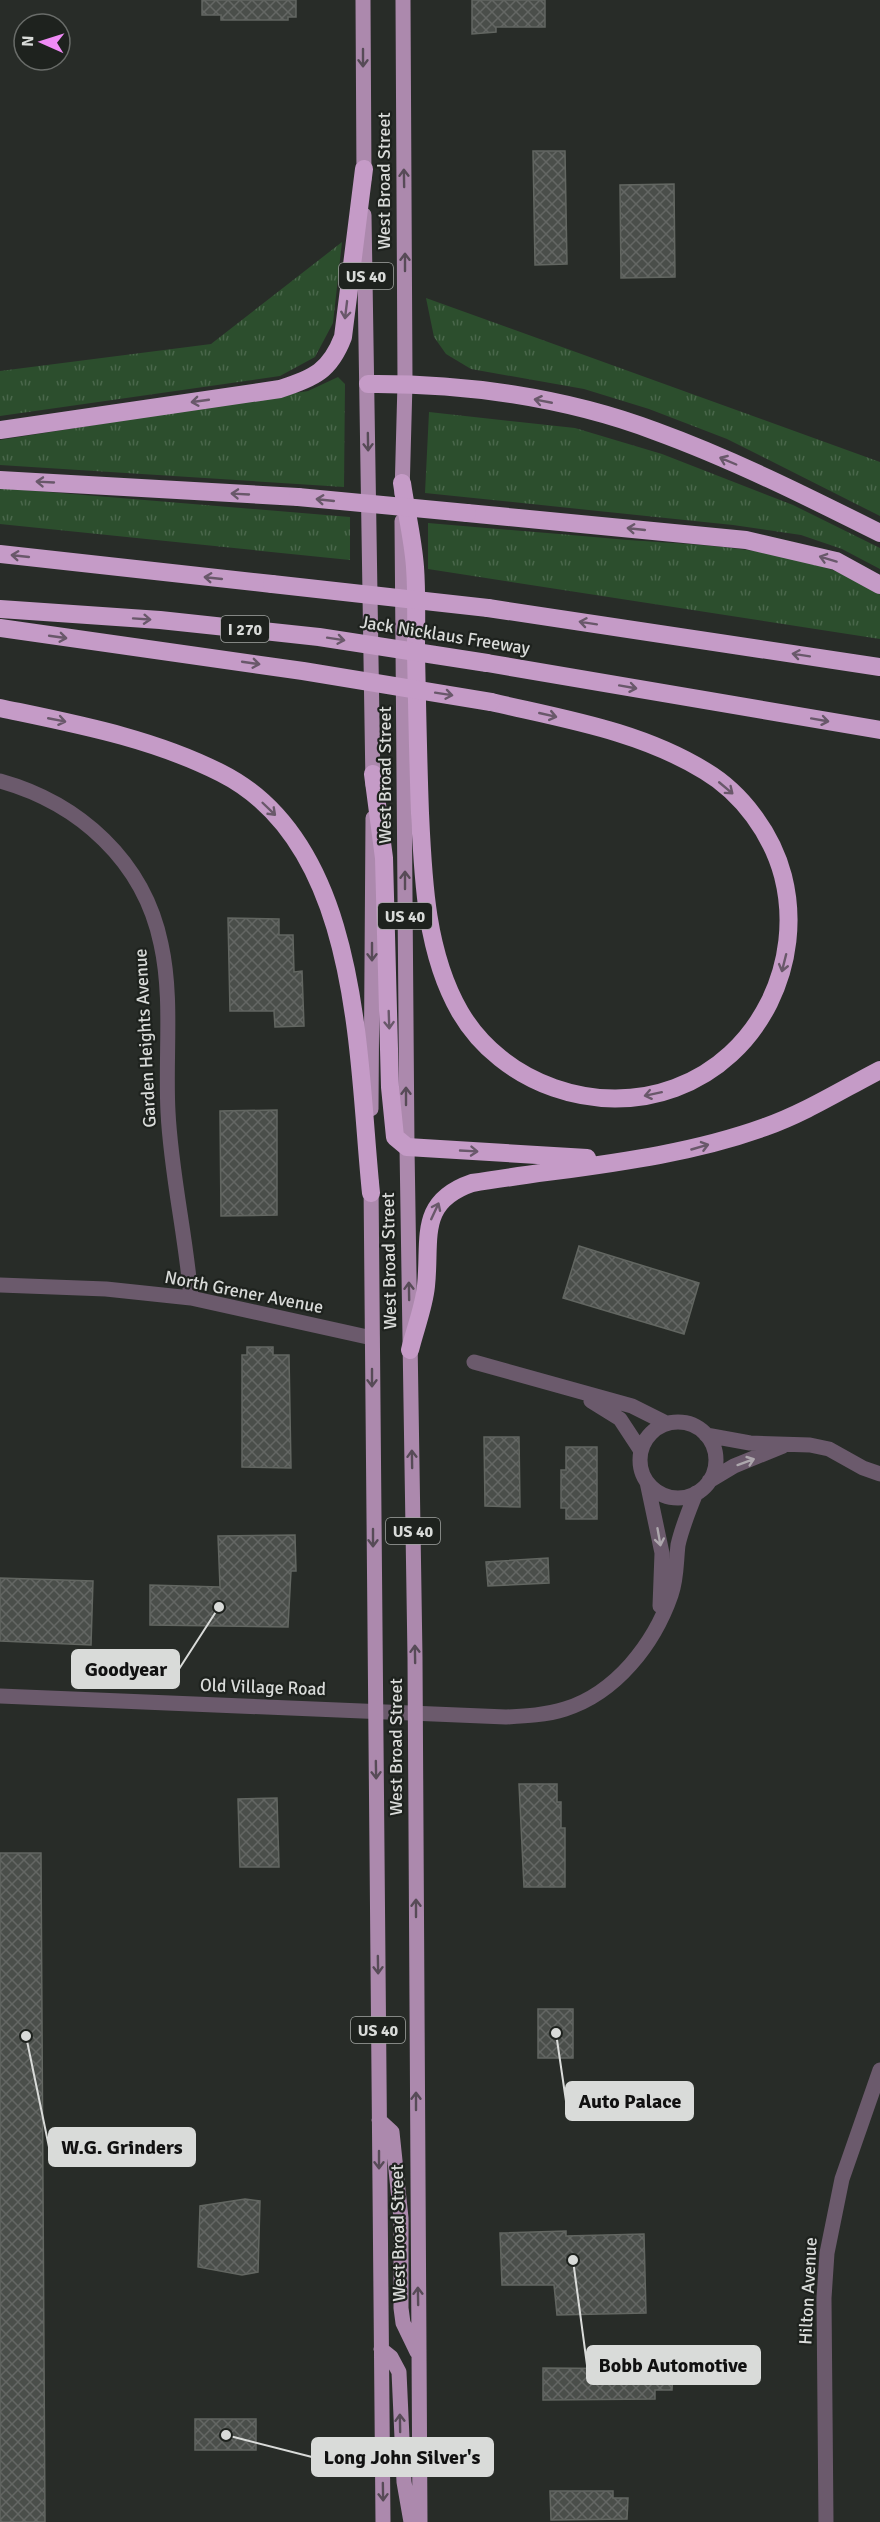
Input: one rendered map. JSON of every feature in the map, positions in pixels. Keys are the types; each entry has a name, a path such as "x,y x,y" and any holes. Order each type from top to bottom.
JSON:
{"highway":[{"path":"0,430 280,389 305,380 326,368 336,356 343,337 364,168"},
{"path":"368,384 441,385 546,402 654,430 782,484 880,533"},
{"path":"0,480 298,497 746,540 836,561 880,585"},
{"path":"0,628 303,671 491,702 616,731 669,752 707,772 740,800 762,829 778,859 788,895 789,930 786,959 778,986 764,1012 727,1058 701,1076 674,1089 633,1097 581,1096 551,1088 523,1075 494,1055 460,1011 440,964 423,887 415,566 402,483"},
{"name":"Jack Nicklaus Freeway","path":"0,554 488,608 880,667"},
{"name":"Jack Nicklaus Freeway","path":"0,609 160,620 319,637 488,663 880,730"},
{"path":"0,708 153,743 223,773 266,806 298,843 321,881 336,921 348,977 371,1193"},
{"path":"373,774 384,858 394,1137 407,1147 621,1161"},
{"path":"854,1083 880,1060"},
{"path":"410,1350 426,1289 429,1229 433,1213 444,1196 472,1183 681,1152 767,1127 880,1070"}],"main road":[{"name":"West Broad Street","path":"363,0 373,774 371,1193 383,2522"},
{"name":"West Broad Street","path":"403,0 405,383 402,483 407,1147 415,1713 420,2522"},
{"path":"379,2120 392,2132 401,2218 401,2308 403,2323 419,2355"},
{"path":"381,2349 391,2357 399,2372 403,2472 411,2522"}],"street":[{"name":"Garden Heights Avenue","path":"0,781 47,797 93,828 130,870 154,918 164,966 168,1114 191,1298"},
{"name":"North Grener Avenue","path":"0,1285 106,1289 191,1298 372,1338"},
{"path":"474,1362 632,1406 666,1423"},
{"path":"573,1391 620,1419 641,1451"},
{"path":"658,1624 662,1589 662,1553 646,1480 640,1464 641,1451 646,1439 666,1423 679,1421 692,1424 706,1435 715,1450 716,1462 709,1481"},
{"path":"706,1435 720,1439 783,1446 810,1445 829,1449 862,1468 880,1474"},
{"path":"646,1480 662,1494 674,1498 696,1493 709,1481 734,1466 783,1446"},
{"name":"Old Village Road","path":"0,1696 506,1718 538,1715 565,1709 592,1697 618,1678 636,1658 658,1624 671,1595 676,1573 678,1545 696,1493"},
{"name":"Hilton Avenue","path":"826,2522 824,2298 827,2253 842,2179 880,2070"}],"green space":[{"path":"342,242 333,323 315,357 280,376 0,416 0,371 211,344"},
{"path":"426,298 880,462 880,516 727,439 649,409 584,389 471,369 446,354 434,337"},
{"path":"338,377 345,384 344,487 0,465 0,440 308,391"},
{"path":"429,412 575,428 662,454 793,505 880,548 880,569 842,549 801,535 733,525 425,493"},
{"path":"0,488 350,517 350,560 0,524"},
{"path":"428,523 725,547 791,558 852,578 880,594 880,639 428,569"}],"building":[{"path":"202,0 296,0 296,17 288,17 288,20 221,20 221,15 202,15"},
{"path":"472,0 545,0 545,27 496,27 496,32 472,34"},
{"path":"533,151 565,151 567,264 535,265"},
{"path":"674,184 675,277 621,278 620,185"},
{"path":"228,918 279,919 279,935 293,935 294,972 302,971 304,1026 275,1027 274,1011 230,1011"},
{"path":"277,1110 277,1215 221,1216 220,1111"},
{"path":"579,1246 699,1283 684,1334 563,1298"},
{"path":"247,1347 273,1347 273,1355 289,1355 291,1468 242,1467 242,1355 247,1355"},
{"path":"484,1437 519,1437 520,1507 485,1506"},
{"path":"566,1447 597,1447 597,1519 566,1519 566,1508 561,1508 561,1470 566,1470"},
{"path":"295,1535 296,1571 291,1571 288,1627 150,1625 150,1585 220,1587 218,1536"},
{"path":"548,1558 549,1583 488,1586 486,1562"},
{"path":"0,1578 93,1581 91,1645 0,1641"},
{"path":"519,1784 557,1784 557,1802 561,1802 561,1828 565,1828 565,1887 524,1887"},
{"path":"277,1798 279,1867 240,1867 238,1799"},
{"path":"0,1853 41,1853 45,2522 0,2522"},
{"path":"538,2009 573,2009 573,2058 538,2058"},
{"path":"245,2199 260,2201 258,2272 242,2275 198,2267 200,2206"},
{"path":"566,2231 566,2236 644,2234 646,2313 557,2315 554,2285 502,2285 500,2233"},
{"path":"543,2368 673,2369 672,2390 655,2390 655,2399 543,2400"},
{"path":"195,2419 256,2419 256,2450 195,2450"},
{"path":"550,2491 613,2491 613,2498 628,2498 627,2519 551,2520"}],"place":[{"name":"Goodyear","path":"219,1607"},
{"name":"Auto Palace","path":"556,2033"},
{"name":"W.G. Grinders","path":"26,2036"},
{"name":"Bobb Automotive","path":"573,2260"},
{"name":"Long John Silver's","path":"226,2435"}]}
